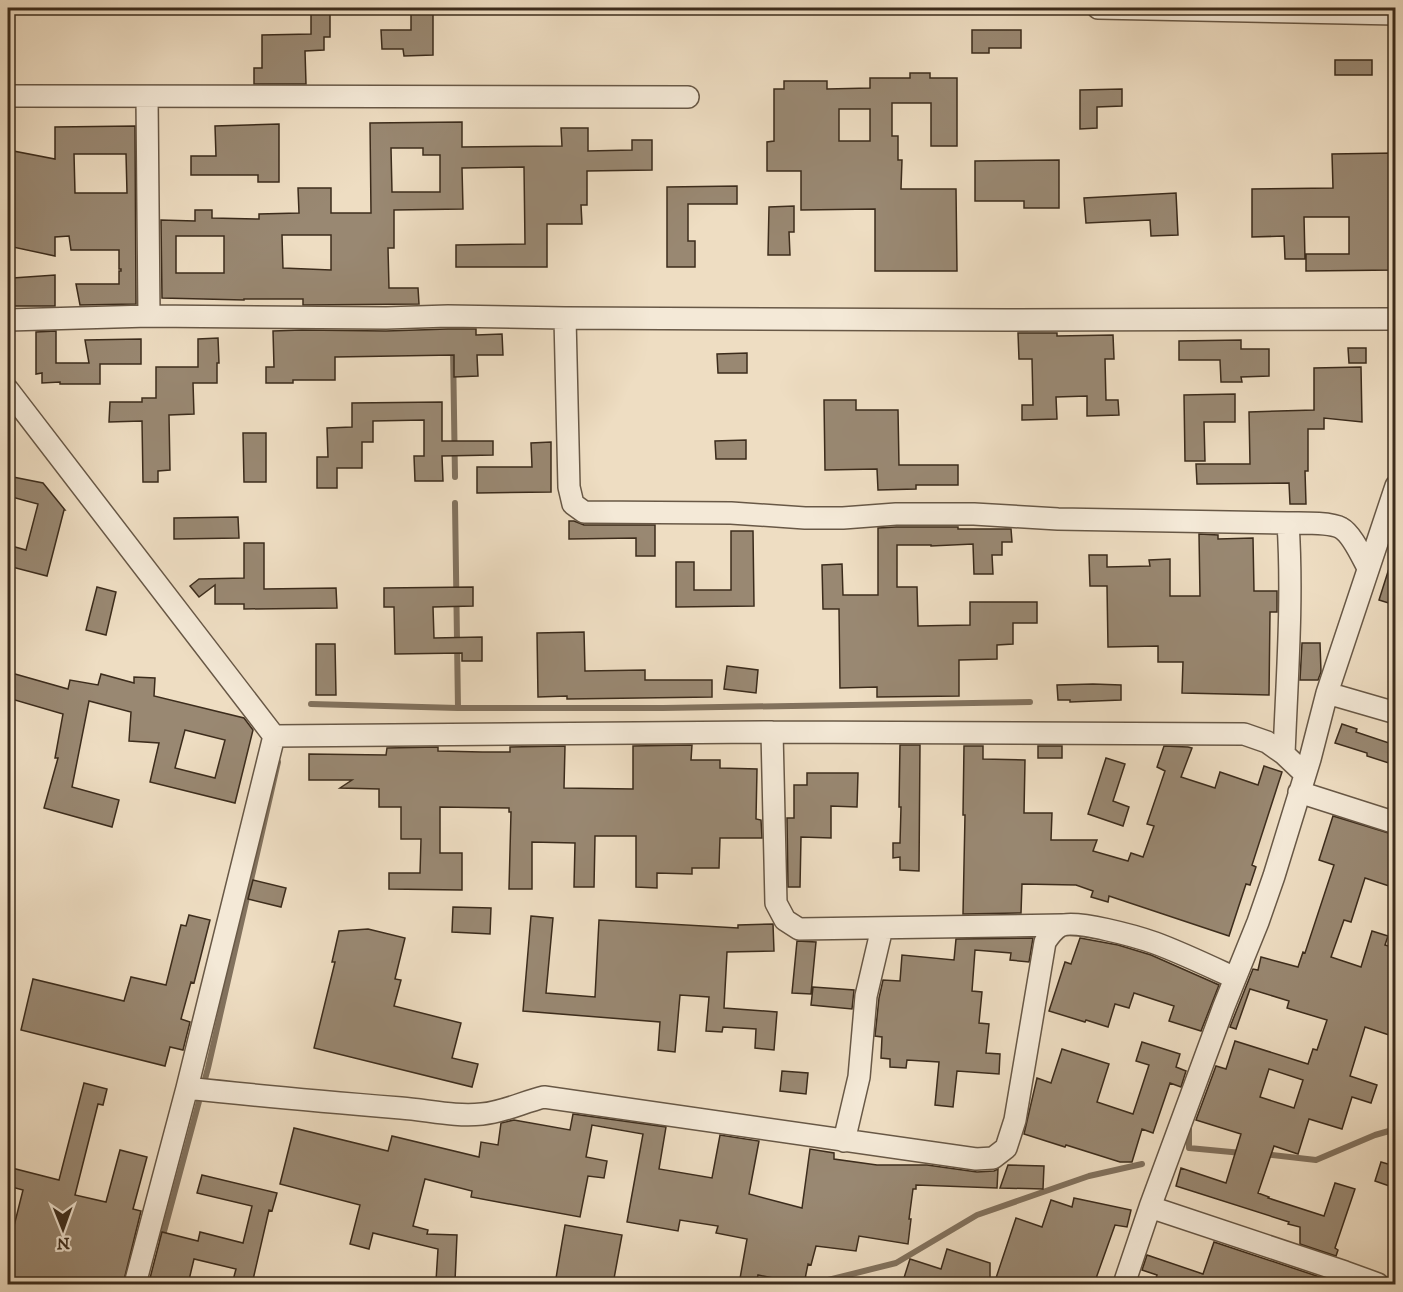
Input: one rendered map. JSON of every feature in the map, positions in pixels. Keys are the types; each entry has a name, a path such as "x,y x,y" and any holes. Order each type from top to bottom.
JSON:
{"street":[{"path":"1098,8 1395,14"},
{"path":"8,96 688,97"},
{"path":"147,97 149,316"},
{"path":"8,320 149,316 1006,320 1395,319"},
{"path":"566,318 569,487 573,504 584,512 731,513 805,518 896,514 975,514 1058,519 1322,524 1341,527 1351,538 1368,568"},
{"path":"8,390 274,736"},
{"path":"1124,1284 1150,1207 1274,876 1327,693 1395,486"},
{"path":"1284,754 1288,629 1288,523"},
{"path":"1327,693 1395,713"},
{"path":"274,736 772,732 1244,734 1267,742 1284,754 1302,783 1395,823"},
{"path":"772,732 776,903 785,920 799,929 1077,924 1155,943 1235,978"},
{"path":"135,1284 187,1088 274,736"},
{"path":"187,1088 464,1115 484,1114 544,1097 976,1159 993,1158 1006,1148 1015,1120 1045,942 1049,934 1062,925"},
{"path":"844,1141 860,1077 866,996 882,928"},
{"path":"1150,1207 1343,1278 1378,1284"}],"building":[{"path":"311,8 330,8 330,37 324,37 324,50 305,51 306,84 254,84 254,68 262,68 262,35 311,34"},
{"path":"411,8 433,8 433,55 404,56 403,49 382,49 381,30 411,30"},
{"path":"972,30 1021,30 1021,48 989,48 989,53 972,53"},
{"path":"1335,60 1372,60 1372,75 1335,75"},
{"path":"910,73 930,73 930,78 957,78 957,146 931,146 931,103 892,103 892,136 898,136 898,160 902,160 901,189 956,189 957,271 875,271 875,209 801,210 801,171 767,171 767,142 774,141 774,89 784,89 784,81 827,81 827,89 870,88 870,78 910,78","holes":["839,109 870,109 870,141 839,141"]},
{"path":"1122,89 1122,106 1097,107 1097,128 1080,129 1080,90"},
{"path":"462,122 462,147 562,146 561,128 588,128 588,151 632,150 632,140 652,140 652,170 587,171 587,205 581,205 582,224 547,224 547,267 456,267 456,245 525,244 524,167 462,168 463,209 394,210 394,248 388,248 389,288 418,288 419,304 303,305 303,299 162,298 161,220 195,221 195,210 212,210 212,218 259,219 259,214 299,213 298,188 331,188 331,213 371,213 370,123","holes":["391,148 423,148 423,155 440,155 440,192 392,192","282,235 331,235 331,270 283,268","176,236 224,236 224,273 176,273"]},
{"path":"279,124 279,182 258,182 258,175 191,175 191,156 216,156 215,126"},
{"path":"135,126 136,304 80,305 76,284 119,284 121,269 119,269 119,250 71,250 69,236 55,237 55,256 8,246 8,150 55,159 55,127","holes":["74,154 126,154 127,193 75,193"]},
{"path":"1395,153 1395,270 1306,271 1306,254 1349,254 1349,217 1304,217 1305,259 1285,259 1284,236 1252,237 1252,189 1333,188 1332,154"},
{"path":"1059,160 1059,208 1024,208 1024,201 975,201 975,161"},
{"path":"737,186 737,204 688,204 688,241 695,241 695,267 667,267 667,187"},
{"path":"1176,193 1178,235 1151,236 1150,220 1086,223 1084,198"},
{"path":"794,206 794,232 789,232 790,255 768,255 769,207"},
{"path":"55,275 55,306 14,306 13,278"},
{"path":"476,329 476,335 502,334 503,355 477,355 478,376 454,377 454,355 335,357 335,380 293,380 293,383 266,383 266,367 274,367 273,331"},
{"path":"56,331 56,363 89,363 85,340 141,339 141,364 100,364 100,384 42,383 42,373 36,374 36,332"},
{"path":"1018,333 1057,333 1057,336 1113,335 1114,359 1105,359 1106,400 1118,400 1119,415 1087,416 1087,396 1056,397 1057,419 1022,420 1022,405 1033,405 1032,359 1019,359"},
{"path":"218,338 217,383 193,383 194,414 169,415 170,470 158,471 158,482 143,482 142,421 109,422 110,402 142,402 142,398 156,398 156,367 198,367 198,339"},
{"path":"1241,340 1241,349 1269,349 1269,376 1241,377 1242,382 1221,382 1220,360 1179,360 1179,341"},
{"path":"1348,348 1366,348 1366,363 1349,363"},
{"path":"747,353 747,373 718,373 717,354"},
{"path":"1361,367 1362,422 1324,418 1324,429 1308,429 1308,471 1305,471 1306,504 1290,504 1289,483 1197,484 1196,464 1250,464 1249,412 1314,410 1314,368"},
{"path":"1235,394 1235,422 1204,422 1205,461 1185,461 1184,395"},
{"path":"824,400 856,400 856,410 898,410 899,465 958,465 958,485 916,485 916,489 878,490 877,469 825,470"},
{"path":"442,402 442,441 493,441 493,455 442,456 443,481 415,481 414,456 424,456 424,420 373,421 373,442 362,442 362,468 337,468 337,488 317,488 317,457 328,457 327,428 352,427 352,403"},
{"path":"243,433 266,433 266,482 244,482"},
{"path":"746,440 746,459 716,459 715,441"},
{"path":"551,442 551,492 477,493 477,467 532,467 531,443"},
{"path":"8,476 43,483 65,510 47,576 8,566 8,545 26,550 38,504 8,496"},
{"path":"238,517 239,538 174,539 174,518"},
{"path":"569,521 584,525 655,525 655,556 636,556 636,538 569,539"},
{"path":"878,528 1011,529 1012,542 1002,542 1002,555 992,555 993,574 974,574 973,544 897,545 897,587 917,587 918,626 970,625 970,602 1037,602 1037,623 1013,623 1013,644 997,645 997,659 959,660 959,696 877,697 877,687 840,688 839,609 823,609 822,565 842,564 843,595 878,595"},
{"path":"731,531 753,531 754,606 676,607 676,562 694,562 694,590 731,590"},
{"path":"1199,534 1218,535 1218,539 1253,538 1254,591 1277,591 1277,612 1270,612 1269,695 1182,693 1183,662 1158,662 1158,646 1108,647 1107,586 1090,586 1089,555 1107,555 1107,567 1150,566 1149,560 1170,559 1170,596 1200,596"},
{"path":"244,543 264,543 264,589 336,588 337,608 244,609 244,604 215,604 215,585 199,597 190,586 199,579 244,578"},
{"path":"1392,559 1395,559 1395,605 1379,600"},
{"path":"97,587 116,592 106,635 86,630"},
{"path":"473,587 473,606 433,607 434,638 482,637 482,661 462,661 462,653 395,654 394,607 384,607 384,588"},
{"path":"584,632 585,671 645,670 645,680 712,680 712,697 567,699 567,696 538,697 537,633"},
{"path":"1302,643 1320,643 1321,672 1318,680 1300,680"},
{"path":"316,644 335,644 336,695 316,695"},
{"path":"727,666 758,670 756,693 724,689"},
{"path":"8,672 68,689 70,680 98,685 101,674 134,683 134,677 155,678 154,696 244,718 253,730 235,803 150,782 159,743 129,741 131,712 89,701 72,787 119,800 112,827 44,808 58,758 55,758 63,714 8,698","holes":["185,730 225,740 215,778 175,768"]},
{"path":"1057,685 1121,685 1121,700 1070,702 1070,700 1058,700"},
{"path":"1342,724 1357,729 1356,732 1395,745 1395,765 1335,743"},
{"path":"692,745 691,760 720,760 720,768 757,769 756,819 761,820 762,838 720,838 719,868 692,868 692,874 657,873 657,888 636,887 636,836 595,836 594,887 574,887 575,843 532,842 532,889 509,889 511,812 509,808 440,807 440,853 462,853 462,890 389,889 389,873 420,873 421,839 401,839 401,807 379,807 379,789 340,788 352,780 309,780 309,754 386,755 387,748 438,747 438,751 510,752 510,747 565,746 564,788 633,789 633,746"},
{"path":"900,745 920,745 919,871 900,870 900,857 893,858 893,843 900,843"},
{"path":"964,746 983,746 983,759 1025,760 1024,813 1052,813 1051,840 1097,840 1093,851 1128,861 1131,853 1143,857 1154,826 1147,824 1165,771 1157,767 1164,746 1192,748 1181,777 1215,788 1220,772 1258,785 1264,766 1282,772 1252,865 1256,867 1250,885 1246,884 1229,936 1109,896 1108,902 1091,897 1093,891 1076,885 1022,884 1021,913 963,914"},
{"path":"1038,746 1062,746 1062,758 1038,758"},
{"path":"1106,758 1125,764 1113,801 1129,807 1123,826 1088,814"},
{"path":"807,773 858,773 857,807 831,806 831,838 801,837 800,887 788,887 787,818 794,818 794,785 807,785"},
{"path":"1333,816 1395,835 1395,888 1365,878 1351,922 1344,920 1331,957 1361,967 1372,931 1388,936 1385,945 1395,948 1395,998 1391,1011 1395,1013 1395,1037 1365,1027 1350,1076 1377,1085 1371,1103 1352,1097 1342,1129 1309,1119 1298,1154 1274,1146 1258,1193 1324,1216 1335,1183 1355,1189 1335,1248 1338,1250 1336,1256 1300,1244 1300,1227 1288,1224 1289,1222 1176,1186 1181,1168 1226,1183 1241,1134 1196,1120 1216,1066 1226,1069 1235,1041 1308,1064 1313,1049 1317,1050 1327,1020 1287,1008 1289,1001 1250,989 1236,1029 1230,1027 1253,969 1258,970 1261,957 1298,967 1303,952 1305,953 1334,865 1319,860","holes":["1269,1069 1303,1080 1294,1108 1260,1097"]},
{"path":"253,880 286,888 281,907 248,899"},
{"path":"453,907 491,908 490,934 452,932"},
{"path":"189,915 210,920 194,983 191,982 181,1019 190,1022 183,1050 170,1047 165,1066 21,1030 33,979 124,1001 131,977 166,985 181,925 186,926"},
{"path":"531,916 553,918 546,993 595,997 599,920 738,928 738,925 773,924 774,951 727,952 724,1008 777,1012 774,1050 755,1048 756,1029 723,1027 722,1032 706,1031 709,997 680,995 675,1052 658,1050 660,1022 523,1011"},
{"path":"368,929 405,938 395,979 401,980 394,1006 461,1023 452,1058 478,1064 472,1087 314,1048 335,962 332,962 339,931"},
{"path":"1033,938 1029,962 1010,960 1011,953 975,950 972,991 982,992 979,1023 989,1024 986,1053 1000,1054 999,1074 957,1071 953,1107 935,1105 939,1062 907,1060 906,1068 890,1067 890,1059 881,1058 882,1037 875,1036 879,998 883,980 900,981 902,955 954,960 956,939"},
{"path":"1080,938 1118,945 1151,955 1219,985 1201,1031 1169,1021 1174,1006 1134,993 1129,1008 1115,1004 1108,1027 1049,1011 1065,962 1071,964"},
{"path":"797,941 816,942 811,994 792,993"},
{"path":"813,987 854,990 852,1009 811,1005"},
{"path":"1142,1042 1180,1054 1176,1067 1186,1071 1181,1087 1170,1083 1153,1133 1142,1129 1132,1162 1120,1162 1024,1134 1037,1078 1051,1083 1062,1049 1109,1064 1097,1102 1133,1114 1149,1065 1136,1061"},
{"path":"782,1071 808,1073 806,1094 780,1091"},
{"path":"84,1083 107,1089 103,1105 98,1104 75,1195 106,1202 120,1150 147,1157 133,1209 141,1211 123,1284 8,1284 8,1241 10,1242 23,1190 8,1186 8,1167 59,1180"},
{"path":"573,1114 666,1127 659,1169 712,1178 720,1135 759,1141 749,1194 802,1208 810,1149 834,1153 834,1159 877,1165 927,1165 977,1172 998,1169 997,1188 916,1185 916,1189 913,1189 908,1244 859,1236 856,1251 816,1246 811,1265 808,1264 804,1284 758,1275 756,1284 739,1284 747,1239 716,1233 718,1226 680,1220 678,1231 627,1222 643,1134 592,1125 586,1157 607,1161 604,1178 588,1176 580,1217 471,1197 472,1191 425,1179 413,1226 428,1230 427,1234 457,1235 455,1281 436,1281 438,1249 373,1233 369,1249 350,1244 360,1205 280,1184 294,1128 388,1151 392,1136 479,1157 481,1142 498,1145 501,1123 514,1120 570,1130"},
{"path":"1381,1162 1395,1166 1395,1188 1375,1181"},
{"path":"1008,1165 1044,1166 1043,1189 1000,1188"},
{"path":"202,1175 277,1193 272,1211 269,1210 252,1284 232,1284 236,1269 194,1259 188,1284 149,1282 162,1232 198,1241 200,1232 243,1243 252,1206 197,1193"},
{"path":"1074,1198 1131,1210 1127,1227 1115,1225 1094,1284 994,1284 1016,1218 1042,1227 1051,1200 1072,1207"},
{"path":"565,1225 622,1235 613,1284 555,1284"},
{"path":"1214,1242 1341,1284 1154,1284 1157,1275 1142,1270 1147,1255 1203,1274"},
{"path":"947,1249 990,1263 990,1284 902,1284 910,1259 941,1269"}],"waterway":[{"path":"453,349 455,477"},
{"path":"455,503 458,708"},
{"path":"311,704 458,708 663,708 1030,702"},
{"path":"162,1239 208,1068 278,762"},
{"path":"1189,1125 1189,1148 1242,1153"},
{"path":"1264,1154 1316,1160 1375,1135 1396,1129"},
{"path":"812,1284 896,1263 977,1215 1089,1176 1142,1164"}]}
